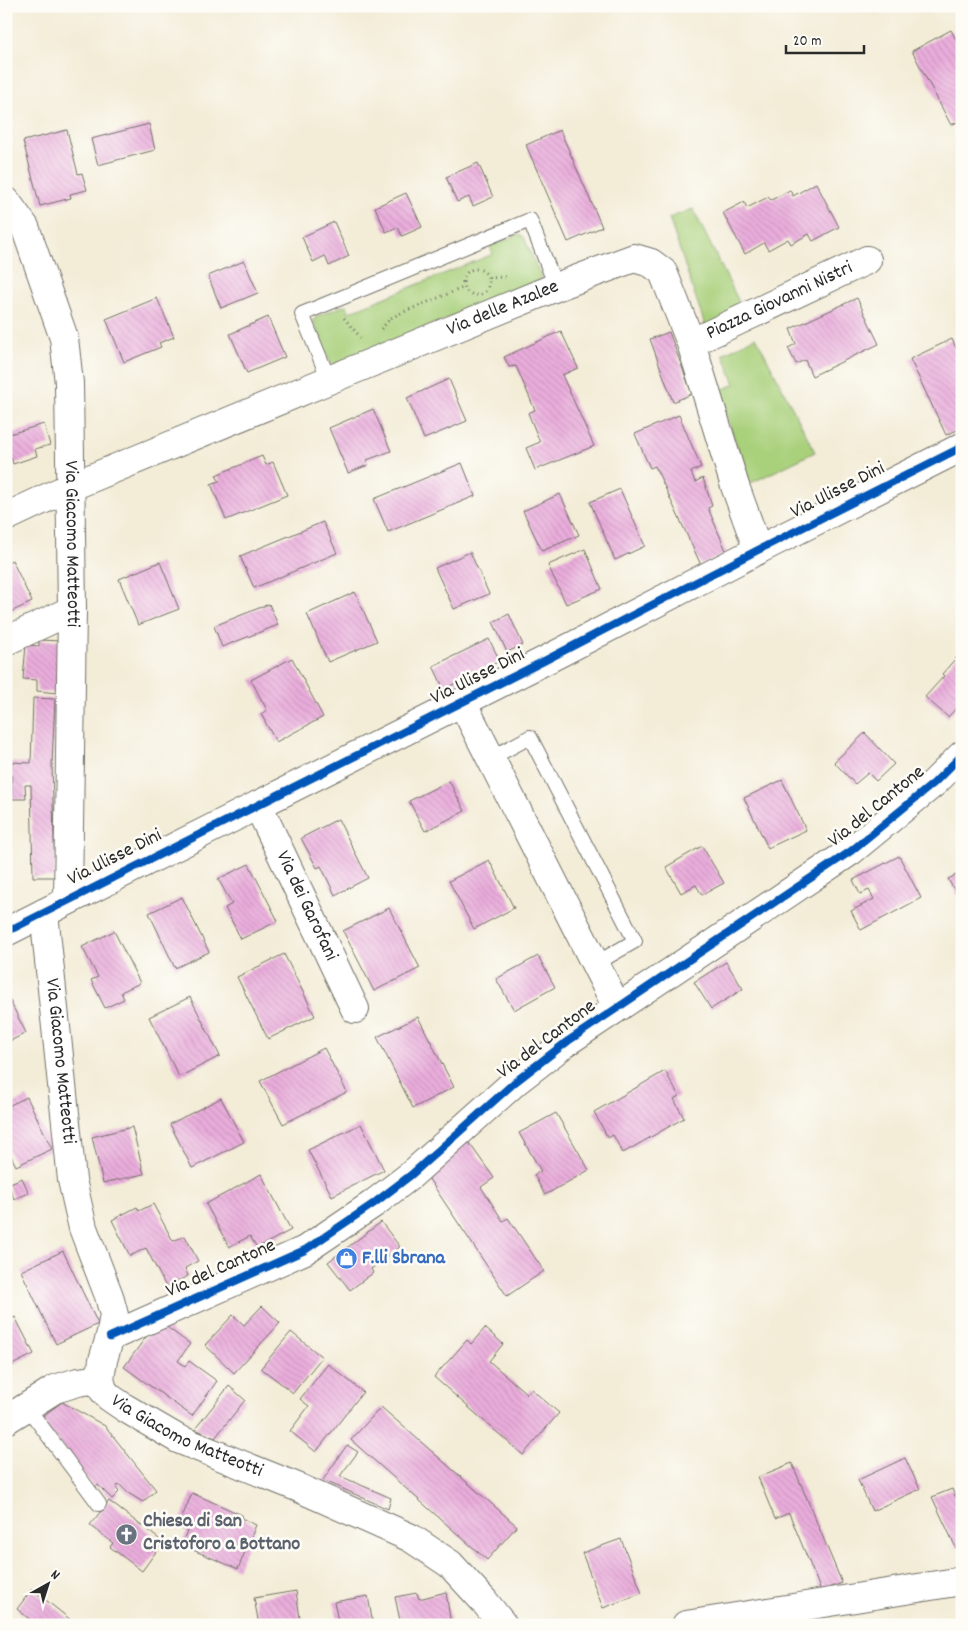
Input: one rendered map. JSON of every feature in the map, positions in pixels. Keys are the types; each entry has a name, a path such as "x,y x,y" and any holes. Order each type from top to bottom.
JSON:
{"street":[{"name":"Via Giacomo Matteotti","path":"6,201 26,227 64,338 70,383 72,610 68,899"},
{"name":"Via delle Azalee","path":"6,517 70,487 329,380 556,287 634,258 651,263 663,272 691,343 735,486 758,550"},
{"name":"Piazza Giovanni Nistri","path":"691,343 867,260"},
{"name":"Via Ulisse Dini","path":"6,932 962,447"},
{"path":"6,641 72,610"},
{"path":"462,702 617,1007"},
{"name":"Via del Cantone","path":"110,1337 305,1250 326,1237 411,1175 516,1082 568,1041 851,851 934,783 962,755"},
{"name":"Via dei Garofani","path":"258,805 355,1008"},
{"name":"Via Giacomo Matteotti","path":"44,913 72,1180 83,1228 109,1296 114,1315 110,1337 102,1360 100,1379 104,1390 109,1397 141,1419 178,1440 298,1487 412,1538 450,1564 503,1625"},
{"path":"16,1413 54,1389 78,1382 100,1379"},
{"path":"686,1625 962,1581"}],"lane":[{"path":"329,380 302,314 530,220 556,287"},
{"path":"491,758 530,737 634,941 595,964"},
{"path":"16,1413 99,1504"}],"path":[{"path":"476,268 484,271 489,278 489,286 480,295 472,294 463,285 464,276 471,269 476,268"},
{"path":"331,302 334,309 341,314 363,341"}],"green space":[{"path":"693,209 743,310 706,328 669,218"},
{"path":"519,234 524,237 542,280 332,366 313,320 318,316 346,305 349,312 493,254 490,246"},
{"path":"756,337 815,452 749,484 719,391 735,384 723,354"}],"building":[{"path":"951,30 962,50 962,120 951,125 912,51"},
{"path":"149,124 155,150 98,165 91,139"},
{"path":"67,130 78,174 82,173 87,190 70,194 71,198 40,206 23,141"},
{"path":"560,130 602,227 568,242 526,145"},
{"path":"478,163 493,197 473,206 469,197 457,202 446,177"},
{"path":"816,183 839,227 813,241 809,234 791,244 788,239 768,250 764,243 745,254 723,213 744,202 747,208 768,197 771,200 790,190 793,196"},
{"path":"406,193 422,227 402,236 398,227 386,232 375,207"},
{"path":"334,222 349,256 329,266 325,256 313,262 302,237"},
{"path":"244,261 258,293 221,308 208,276"},
{"path":"157,298 174,337 159,343 161,347 124,362 106,319"},
{"path":"857,298 879,344 812,376 805,360 796,364 788,348 796,344 790,329"},
{"path":"268,317 285,357 247,373 230,334"},
{"path":"561,331 578,368 562,375 594,446 535,470 526,448 540,442 528,413 535,410 516,366 509,367 504,357"},
{"path":"669,332 692,394 673,402 650,339"},
{"path":"952,339 962,360 962,428 946,435 910,359"},
{"path":"449,379 467,421 424,439 407,398"},
{"path":"373,409 391,451 367,460 368,465 348,473 329,428"},
{"path":"679,415 701,467 691,472 695,482 703,478 712,506 708,508 727,553 701,565 655,466 650,468 635,434"},
{"path":"44,424 50,445 35,449 37,456 13,464 11,457 6,458 6,435"},
{"path":"262,456 266,465 273,462 287,495 226,520 211,484 219,481 216,475"},
{"path":"462,463 475,496 388,532 374,499"},
{"path":"620,489 645,546 615,560 590,502"},
{"path":"560,494 579,535 542,551 523,511"},
{"path":"323,522 337,553 254,588 240,556"},
{"path":"585,549 602,589 566,604 548,565"},
{"path":"470,552 489,594 454,609 435,568"},
{"path":"12,560 32,602 6,614 6,563"},
{"path":"160,562 179,609 138,625 119,579"},
{"path":"355,592 377,641 328,662 307,614"},
{"path":"269,604 278,625 222,647 214,626"},
{"path":"509,614 523,645 507,652 493,622"},
{"path":"489,639 500,661 444,689 433,666"},
{"path":"39,640 61,641 58,693 37,691 37,680 23,679 26,645 39,646"},
{"path":"962,651 962,702 948,717 925,697 944,676 942,674"},
{"path":"292,658 323,717 276,742 261,714 267,710 251,680"},
{"path":"33,698 55,699 52,764 55,877 33,877 31,785 25,785 26,799 12,799 11,762 31,763"},
{"path":"865,733 894,764 876,781 868,773 855,784 834,762"},
{"path":"782,780 806,830 768,848 744,798"},
{"path":"449,781 465,811 425,831 409,801"},
{"path":"338,819 368,878 335,895 321,866 317,868 301,838"},
{"path":"702,846 724,883 702,895 696,885 681,893 666,867"},
{"path":"899,856 921,898 861,930 851,911 874,899 869,890 860,894 853,880"},
{"path":"489,860 514,908 474,929 449,881"},
{"path":"249,864 278,921 241,939 225,908 232,904 218,879"},
{"path":"962,872 962,903 948,879"},
{"path":"182,897 209,952 175,968 149,913"},
{"path":"389,908 420,968 374,991 343,931"},
{"path":"114,931 140,983 121,992 124,999 105,1008 91,980 98,977 82,947"},
{"path":"284,954 315,1016 268,1039 237,977"},
{"path":"538,956 555,987 514,1010 496,979"},
{"path":"726,962 743,989 711,1009 694,982"},
{"path":"6,993 26,1033 6,1043"},
{"path":"190,997 220,1056 179,1077 149,1017"},
{"path":"418,1017 454,1087 413,1108 377,1037"},
{"path":"324,1048 347,1092 283,1124 260,1081"},
{"path":"665,1071 679,1096 674,1099 684,1118 623,1153 613,1135 608,1138 594,1112"},
{"path":"27,1097 52,1149 16,1166 6,1146 6,1107"},
{"path":"221,1098 244,1142 192,1168 170,1124"},
{"path":"556,1113 589,1170 545,1195 534,1175 541,1171 519,1133"},
{"path":"361,1124 384,1170 332,1196 308,1150"},
{"path":"132,1127 144,1174 103,1183 92,1137"},
{"path":"467,1140 494,1178 481,1187 503,1221 508,1218 544,1271 507,1296 427,1176"},
{"path":"261,1174 291,1230 257,1248 250,1236 229,1247 206,1204"},
{"path":"22,1178 29,1193 14,1199 8,1184"},
{"path":"153,1204 173,1241 185,1236 198,1261 185,1268 188,1276 166,1287 146,1248 130,1256 112,1220 137,1207 139,1211"},
{"path":"381,1222 400,1247 371,1269 373,1273 350,1290 328,1262"},
{"path":"63,1251 98,1324 56,1344 21,1271"},
{"path":"262,1306 280,1323 234,1373 205,1345 233,1315 244,1325"},
{"path":"15,1317 34,1354 6,1368 6,1321"},
{"path":"164,1325 190,1344 178,1361 185,1366 189,1361 217,1381 192,1416 124,1367 154,1326"},
{"path":"485,1328 503,1344 489,1361 527,1394 531,1389 559,1413 523,1455 434,1377 467,1340 471,1344"},
{"path":"291,1332 322,1357 293,1393 261,1368"},
{"path":"328,1364 363,1392 316,1452 290,1431 309,1406 300,1399"},
{"path":"229,1386 245,1400 215,1438 195,1429"},
{"path":"62,1402 105,1426 156,1490 143,1502 128,1493 119,1484 116,1488 119,1492 112,1499 98,1485 94,1488 40,1418"},
{"path":"381,1407 517,1526 487,1560 351,1440"},
{"path":"347,1445 358,1452 340,1476 391,1498 388,1509 323,1480"},
{"path":"905,1458 920,1489 872,1511 858,1480"},
{"path":"792,1463 842,1583 821,1591 789,1513 775,1519 758,1477"},
{"path":"952,1489 959,1504 962,1502 962,1545 956,1548 932,1497"},
{"path":"192,1493 242,1515 241,1518 256,1525 238,1569 181,1545 187,1531 178,1527"},
{"name":"Chiesa di San Cristoforo a Bottano","path":"109,1501 163,1542 142,1571 110,1547 113,1543 90,1525"},
{"path":"621,1539 642,1593 603,1608 582,1553"},
{"path":"32,1589 77,1625 37,1625 17,1609"},
{"path":"296,1591 301,1625 259,1625 254,1598"},
{"path":"446,1592 451,1625 401,1625 395,1597 417,1593 419,1599"},
{"path":"368,1596 373,1625 339,1625 334,1602"}],"railway":[{"path":"944,1625 962,1622"}],"cycle path":[{"path":"6,932 542,662 962,447"},
{"path":"110,1337 305,1250 373,1204 411,1175 515,1082 568,1041 851,851 934,783 962,755"}],"place":[{"name":"F.lli Sbrana","path":"346,1259"},
{"name":"Chiesa di San Cristoforo a Bottano","path":"127,1534"}]}
